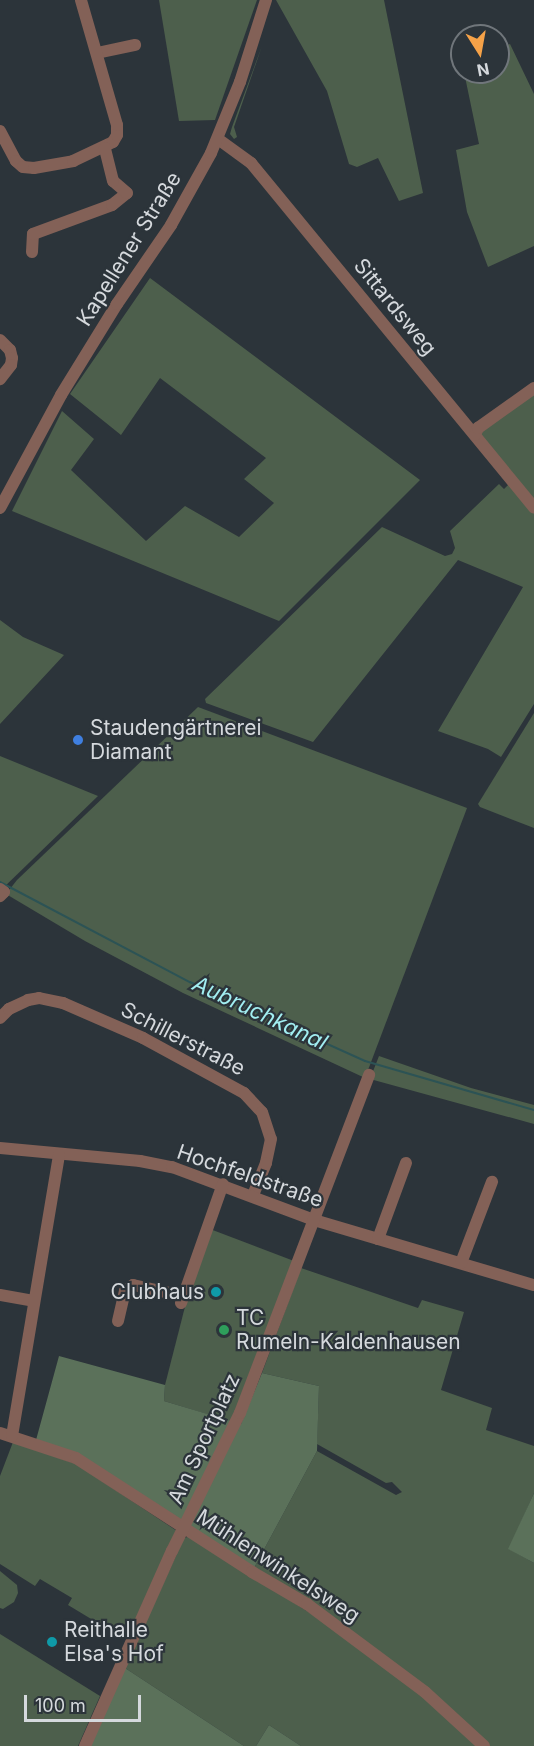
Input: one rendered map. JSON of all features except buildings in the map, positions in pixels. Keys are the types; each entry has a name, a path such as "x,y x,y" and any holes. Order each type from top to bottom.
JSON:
{"street":[{"path":"0,131 16,161 23,167 49,167 73,161 105,148 117,135 117,125 81,0"},
{"name":"Kapellener Straße","path":"0,508 61,395 117,304 171,225 218,139 240,82 266,0"},
{"path":"96,53 135,45"},
{"name":"Sittardsweg","path":"218,139 251,163 534,508"},
{"path":"32,252 33,234 112,205 127,193 113,180 105,148"},
{"path":"0,340 10,350 12,358 11,365 0,379"},
{"path":"475,435 478,428 534,388"},
{"name":"Schillerstraße","path":"0,1018 9,1009 28,1000 39,998 63,1003 143,1038 244,1093 262,1112 271,1139 266,1163 253,1196"},
{"name":"Am Sportplatz","path":"85,1746 184,1528 240,1413 369,1075"},
{"name":"Hochfeldstraße","path":"0,1148 172,1167 223,1184 314,1220 534,1285"},
{"path":"6,1435 33,1301 58,1155"},
{"path":"378,1239 406,1163"},
{"path":"461,1263 492,1182"},
{"path":"118,1321 125,1291 133,1285 182,1299 223,1184"},
{"path":"0,1295 33,1301"},
{"name":"Mühlenwinkelsweg","path":"6,1435 76,1458 307,1604 425,1692 484,1746"}],"green space":[{"path":"159,0 257,0 215,120 179,121"},
{"path":"276,0 384,0 423,193 399,201 378,158 357,167 349,164 327,91"},
{"path":"510,44 534,94 534,246 488,267 467,212 456,150 479,144 466,84 510,84"},
{"path":"262,46 234,127 237,137 234,139 230,134 232,127"},
{"path":"150,278 420,480 279,621 12,511 62,411 94,439 71,470 146,541 185,506 239,537 274,503 244,479 266,458 160,378 121,435 70,394"},
{"path":"534,392 534,499 479,433"},
{"path":"510,483 534,512 534,704 501,757 488,749 438,731 523,587 458,560 313,742 206,703 205,699 382,527 445,556 452,554 455,548 450,531 499,484 504,489"},
{"path":"0,620 23,637 64,655 0,724"},
{"path":"198,707 467,808 365,1078 183,993 85,941 6,894 17,880"},
{"path":"534,713 534,828 480,807 478,804"},
{"path":"0,756 98,796 0,891"},
{"path":"379,1056 471,1088 534,1105 534,1124 370,1079"},
{"name":"TC Rumeln-Kaldenhausen","path":"210,1229 294,1261 233,1422 164,1401 165,1385 188,1295"},
{"path":"301,1268 418,1308 422,1300 464,1312 441,1390 492,1408 486,1430 534,1446 534,1493 509,1549 534,1563 534,1746 487,1746 254,1568 317,1451 396,1495 402,1492 392,1482 386,1483 317,1444 319,1386 262,1373"},
{"path":"59,1356 165,1385 164,1401 241,1424 262,1373 319,1386 317,1451 254,1568 36,1440"},
{"path":"13,1442 76,1464 177,1531 136,1623 129,1620 121,1637 68,1605 72,1598 40,1579 35,1586 0,1564 0,1476"},
{"path":"534,1493 534,1563 508,1549"},
{"path":"191,1536 333,1628 421,1695 479,1746 301,1746 269,1725 256,1746 244,1746 125,1668 184,1538"},
{"path":"0,1571 17,1585 18,1593 14,1602 3,1609 0,1608"},
{"path":"0,1634 100,1696 78,1746 0,1746"},
{"path":"125,1668 244,1746 90,1746"},
{"path":"269,1725 301,1746 256,1746"}],"waterway":[{"name":"Aubruchkanal","path":"0,882 190,982 365,1061 534,1110"}],"place":[{"name":"Staudengärtnerei Diamant","path":"78,740"},
{"name":"Clubhaus","path":"216,1292"},
{"name":"TC Rumeln-Kaldenhausen","path":"224,1330"},
{"name":"Reithalle Elsa's Hof","path":"52,1642"}]}
